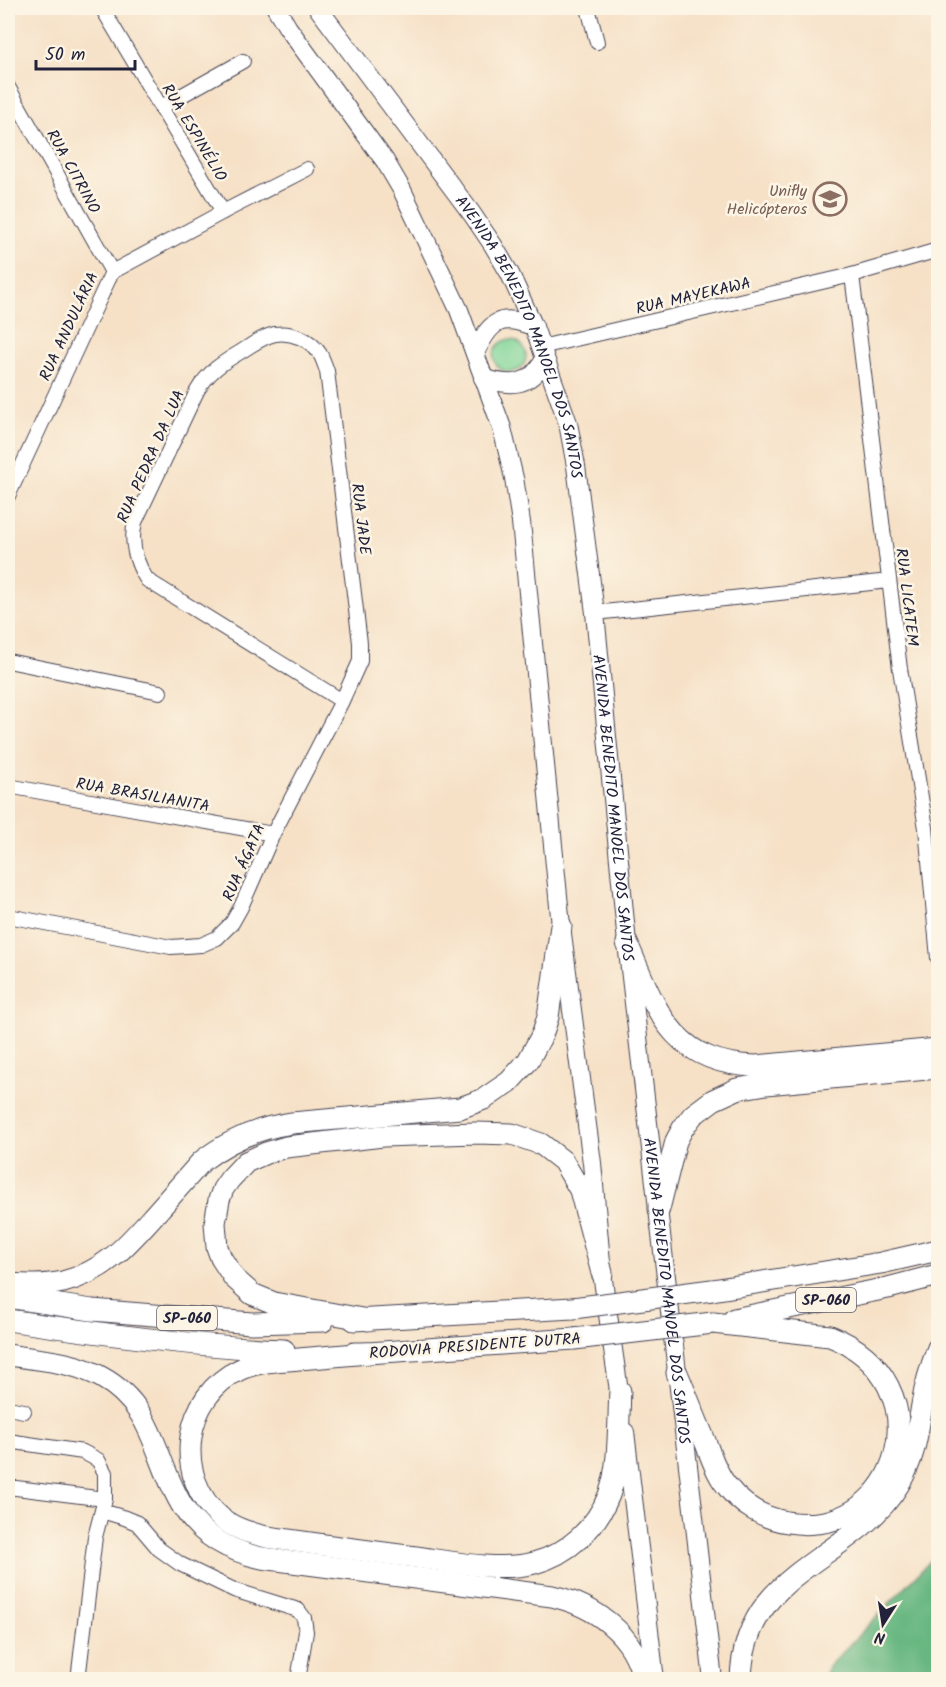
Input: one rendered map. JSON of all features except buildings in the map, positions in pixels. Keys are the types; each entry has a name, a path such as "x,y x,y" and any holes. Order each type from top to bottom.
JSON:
{"highway":[{"path":"8,1284 32,1285 61,1282 88,1274 101,1267 124,1249 202,1161 243,1135 292,1123 460,1108 484,1099 509,1082 528,1061 542,1035 548,1017 561,926"},
{"path":"627,943 652,1001 667,1026 688,1046 713,1059 756,1066 939,1050"},
{"path":"659,1209 676,1141 693,1115 713,1100 737,1089 766,1084 939,1068"},
{"path":"368,1320 274,1303 252,1294 234,1278 221,1258 214,1223 223,1189 246,1162 286,1147 382,1136 512,1134 541,1144 563,1161 580,1190 602,1273"},
{"path":"880,1263 939,1240"},
{"name":"RODOVIA PRESIDENTE DUTRA","path":"8,1297 92,1310 252,1323 368,1320 573,1308 712,1290 880,1263 939,1250"},
{"name":"RODOVIA PRESIDENTE DUTRA","path":"8,1320 90,1333 171,1342 252,1349 368,1353 574,1339 713,1323 888,1288 939,1275"},
{"path":"677,1373 719,1475 735,1496 756,1512 780,1521 800,1524 819,1522 833,1519 859,1506 879,1487 887,1475 897,1448 899,1419 897,1405 886,1378 867,1357 843,1341 830,1336 713,1323"},
{"path":"741,1680 747,1641 770,1599 788,1580 868,1522 881,1509 900,1482 913,1453 921,1421 922,1404 939,1348"},
{"path":"368,1353 264,1362 230,1375 212,1391 198,1411 194,1422 190,1440 190,1460 192,1473 200,1491 220,1517 242,1531 267,1537 470,1565 513,1566 534,1563 557,1554 579,1539 604,1507 615,1468 620,1391"},
{"path":"8,1355 78,1367 115,1386 144,1420 176,1495 190,1517 209,1536 232,1550 262,1558 566,1599 593,1611 616,1629 634,1653 643,1680"}],"main road":[{"path":"276,8 288,28 385,161 396,181 459,310 502,428 514,478 521,522 561,926 592,1163 602,1273 620,1391 655,1680"},
{"name":"AVENIDA BENEDITO MANOEL DOS SANTOS","path":"318,8 493,245 510,274 534,327 568,423 576,466 595,613 627,943 714,1680"},
{"path":"475,353 486,332 497,323 511,320 534,327"},
{"path":"483,378 503,384 526,381 536,373 543,353"}],"street":[{"name":"RUA ESPINÉLIO","path":"104,8 224,212"},
{"path":"588,8 597,42"},
{"path":"161,108 243,61"},
{"name":"RUA CITRINO","path":"8,87 112,272"},
{"name":"RUA ANDULÁRIA","path":"8,496 112,272 306,169"},
{"name":"RUA MAYEKAWA","path":"543,353 852,275 939,250"},
{"name":"RUA LICATEM","path":"852,275 900,669 926,828 939,958"},
{"name":"RUA PEDRA DA LUA","path":"309,342 291,334 275,334 260,340 218,366 205,377 135,522 133,531 135,552 141,571 147,580 342,701"},
{"name":"RUA JADE","path":"309,342 320,354 327,371 360,643 360,662 342,701"},
{"path":"595,613 890,581"},
{"path":"8,661 160,692"},
{"name":"RUA ÁGATA","path":"8,916 171,946 201,945 217,939 242,907 273,834 342,701"},
{"name":"RUA BRASILIANITA","path":"8,786 273,834"},
{"path":"8,1408 24,1410"},
{"path":"8,1441 83,1452 98,1460 105,1473 106,1487 95,1537 78,1680"},
{"path":"8,1487 103,1505 137,1523 159,1549 180,1564 234,1590 298,1610 304,1618 306,1632 298,1680"}],"green space":[{"path":"510,340 521,345 526,356 521,367 510,372 499,367 494,356 499,345"},
{"path":"938,1553 938,1679 824,1679 828,1667"}],"place":[{"name":"Unifly Helicópteros","path":"830,199"}]}
